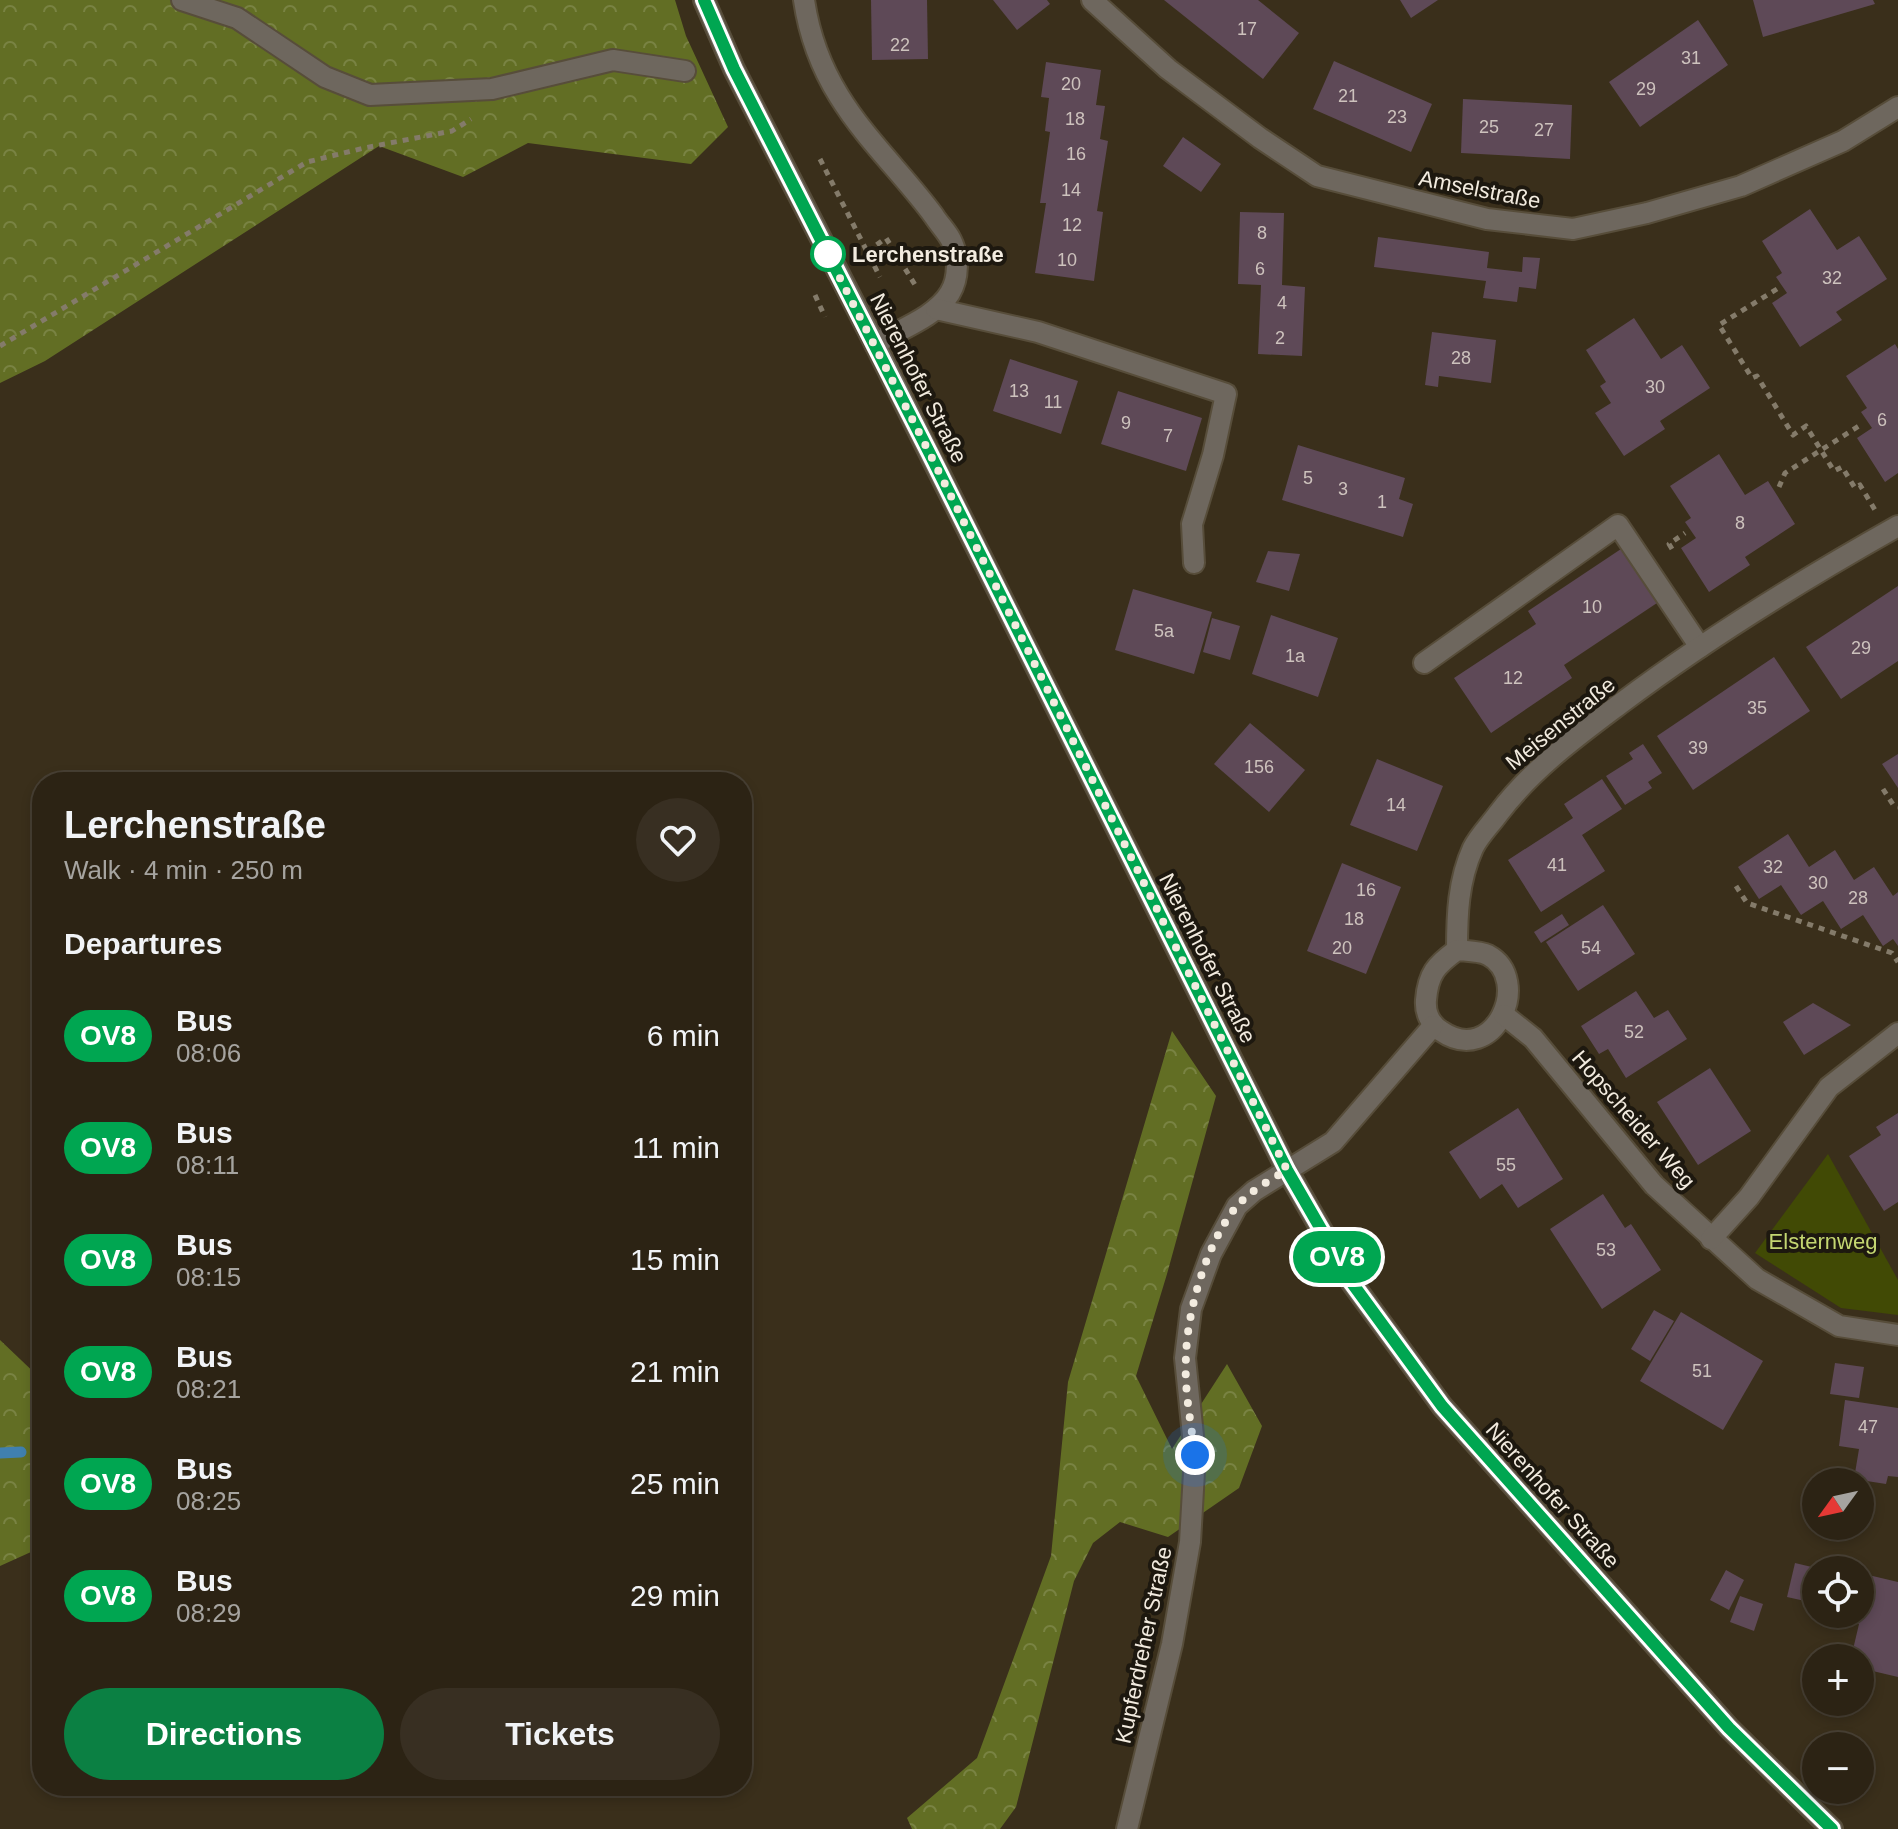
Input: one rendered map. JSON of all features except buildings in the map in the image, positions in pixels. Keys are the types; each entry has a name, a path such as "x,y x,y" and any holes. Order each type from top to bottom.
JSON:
{"street":[{"path":"182,0 237,18 325,77 370,95 492,89 613,60 685,71"},
{"name":"Nierenhofer Straße","path":"704,0 734,69 875,344 1287,1170 1352,1283 1442,1406 1729,1728 1832,1829"},
{"path":"804,0 817,51 839,96 951,240 957,258 957,277 950,294 934,310 875,344"},
{"name":"Amselstraße","path":"1092,0 1213,104 1317,176 1487,219 1573,229 1647,213 1741,186 1843,141 1898,107"},
{"path":"934,310 1038,332 1226,394 1213,455 1192,524 1194,563"},
{"path":"1424,663 1618,525 1700,647"},
{"name":"Meisenstraße","path":"1457,950 1461,884 1474,846 1516,791 1564,746 1700,647 1781,593 1898,526"},
{"path":"1457,950 1488,955 1503,970 1508,992 1504,1015 1493,1029 1469,1042 1453,1040 1433,1026 1425,1008 1428,982 1440,962 1457,950"},
{"name":"Hopscheider Weg","path":"1504,1015 1533,1038 1654,1185 1757,1279 1839,1326 1898,1335"},
{"path":"1287,1170 1333,1142 1433,1026"},
{"path":"1711,1239 1749,1197 1829,1087 1898,1033"},
{"name":"Kupferdreher Straße","path":"1127,1829 1172,1644 1190,1542 1195,1455 1185,1358 1191,1309 1211,1254 1237,1206 1287,1170"}],"path":[{"path":"0,346 307,162 452,131 479,114 492,89"},
{"path":"820,159 880,277"},
{"path":"867,252 886,238 934,310"},
{"path":"1777,289 1719,325 1752,378 1757,376 1793,435 1806,426 1834,471 1842,467 1855,488 1860,485 1875,509"},
{"path":"1779,487 1785,473 1862,424"},
{"path":"1677,557 1669,544 1685,533"},
{"path":"1883,789 1894,806 1898,807"},
{"path":"1736,886 1747,903 1892,953 1898,962"}],"green space":[{"path":"0,0 675,0 686,36 728,127 691,164 528,143 463,177 379,146 45,361 0,383"},
{"path":"1172,1031 1216,1096 1136,1376 1172,1449 1227,1364 1262,1426 1239,1488 1168,1537 1120,1522 1093,1543 1074,1581 1016,1807 1000,1829 912,1829 907,1818 977,1758 1051,1556 1068,1382"},
{"name":"Elsternweg","path":"1828,1154 1898,1280 1898,1315 1841,1308 1755,1253"},
{"path":"0,1340 32,1370 32,1552 0,1566"}],"waterway":[{"path":"0,1453 21,1452"}],"bus line":[{"name":"OV8","path":"704,0 734,69 875,344 1287,1170 1352,1283 1442,1406 1729,1728 1832,1829"}],"place":[{"name":"Lerchenstraße","path":"828,254"}],"route":[{"path":"828,254 824,247 1287,1170 1237,1206 1220,1233 1191,1309 1185,1358 1195,1455"}]}
